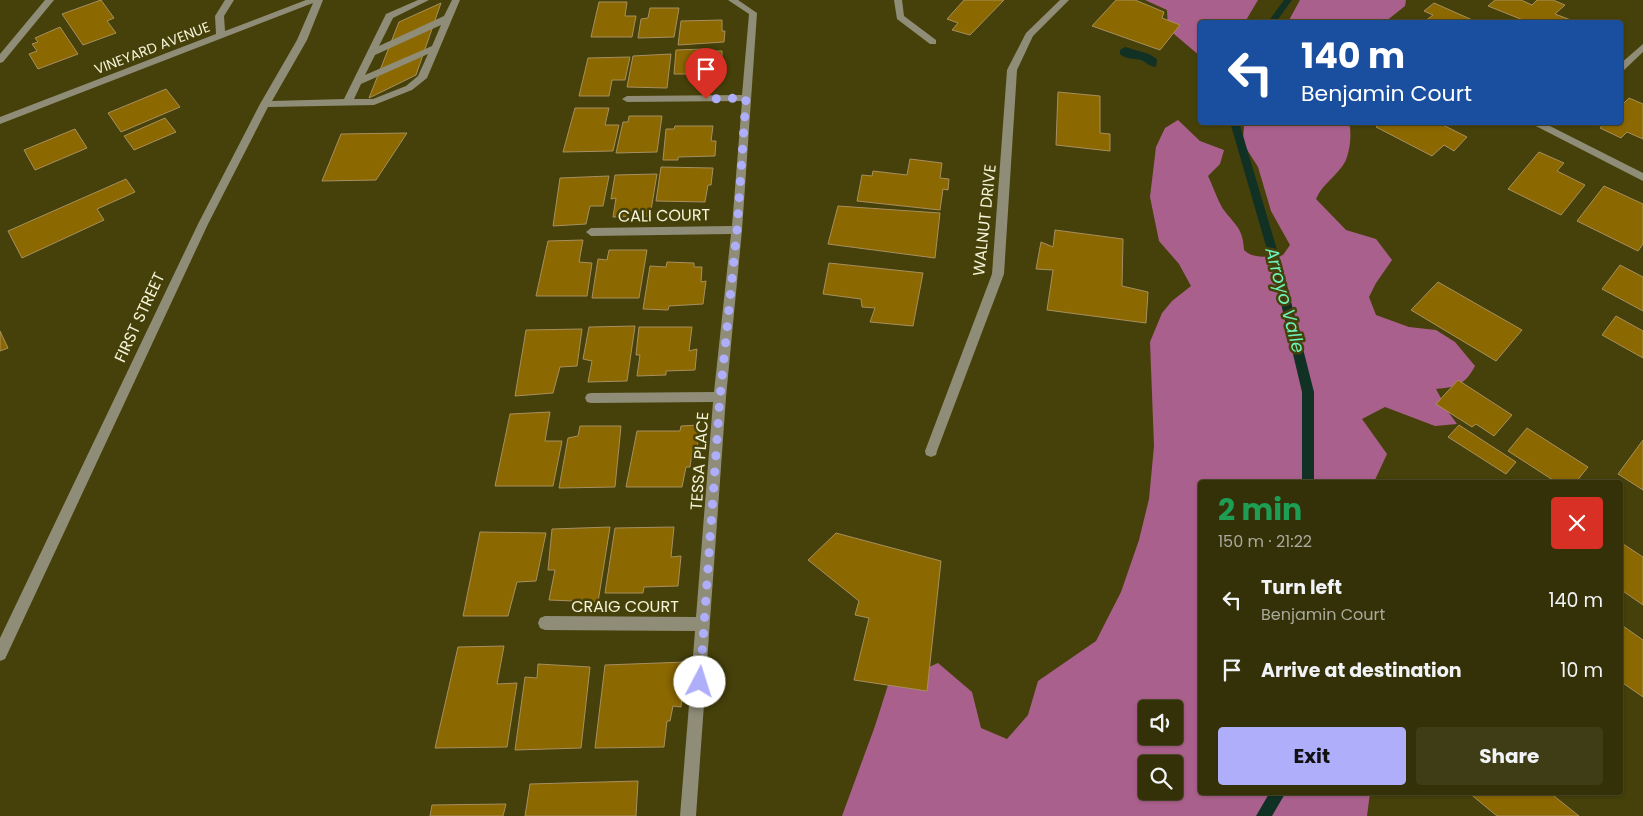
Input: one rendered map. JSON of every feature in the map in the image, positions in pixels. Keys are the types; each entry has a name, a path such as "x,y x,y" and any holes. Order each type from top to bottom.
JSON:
{"street":[{"path":"0,60 50,0"},
{"path":"221,36 218,20 221,11 230,0"},
{"name":"VINEYARD AVENUE","path":"0,121 314,0"},
{"name":"FIRST STREET","path":"1,652 203,224 265,104 302,40 318,0"},
{"path":"347,103 389,16 425,0"},
{"path":"265,104 374,102 409,88 422,78 456,0"},
{"name":"TESSA PLACE","path":"688,816 720,397 737,230 753,13 732,0"},
{"path":"898,0 900,17 933,42"},
{"name":"WALNUT DRIVE","path":"931,450 998,274 1012,70 1029,35 1065,0"},
{"path":"371,53 448,18"},
{"path":"357,82 436,47"},
{"path":"1623,66 1643,47"},
{"path":"627,99 746,98"},
{"path":"1539,125 1643,177"},
{"name":"CALI COURT","path":"591,232 737,230"},
{"path":"591,398 720,397"},
{"name":"CRAIG COURT","path":"545,623 704,624"}],"shaded area":[{"path":"1145,0 1258,0 1246,20 1198,20 1198,54 1168,29 1167,10"},
{"path":"1300,0 1406,0 1405,6 1388,20 1289,20"},
{"path":"1125,47 1149,54 1157,59 1156,67 1141,60 1123,56 1120,54 1120,50"},
{"path":"1178,120 1200,141 1224,150 1220,164 1208,176 1223,209 1240,232 1244,250 1257,256 1283,255 1290,245 1271,211 1258,167 1246,148 1243,138 1244,125 1349,125 1350,142 1345,162 1316,199 1346,230 1376,239 1392,260 1369,297 1376,315 1409,327 1436,330 1455,342 1475,366 1468,377 1460,384 1436,389 1457,424 1435,426 1385,407 1362,419 1387,454 1375,480 1198,480 1198,795 1370,795 1367,816 842,816 888,685 938,663 972,692 981,728 1007,739 1028,715 1038,681 1096,641 1121,592 1139,540 1149,499 1154,446 1150,342 1162,313 1172,301 1191,286 1179,264 1159,241 1150,197 1156,147 1165,128"}],"building":[{"path":"101,0 114,18 107,21 116,33 83,45 62,14"},
{"path":"964,0 1004,0 970,35 952,30 958,23 947,19"},
{"path":"1116,0 1135,0 1164,12 1162,18 1180,25 1160,50 1092,26"},
{"path":"1495,0 1521,0 1532,5 1537,0 1553,0 1565,5 1555,14 1571,20 1523,20 1488,6"},
{"path":"599,2 627,2 625,16 636,16 632,37 591,37"},
{"path":"441,3 416,75 369,98 399,22"},
{"path":"1434,3 1472,20 1427,20 1433,15 1424,11"},
{"path":"650,8 679,8 674,37 638,38 641,19 648,18"},
{"path":"722,20 722,31 725,31 724,42 678,45 681,21"},
{"path":"60,27 78,54 38,69 29,54 37,51 32,44 38,42 35,38"},
{"path":"704,49 704,51 722,51 722,64 719,64 718,78 701,78 702,74 674,74 676,50"},
{"path":"671,54 667,88 627,87 633,56"},
{"path":"630,57 625,80 612,80 609,96 579,96 588,58"},
{"path":"166,89 180,107 121,132 108,113"},
{"path":"1058,92 1100,96 1100,133 1110,134 1110,151 1056,145"},
{"path":"1629,98 1643,104 1643,139 1627,132 1621,138 1600,128 1602,125 1623,125 1623,104"},
{"path":"575,108 609,108 605,125 619,125 613,151 563,152"},
{"path":"629,116 662,116 657,152 616,153 623,122 628,122"},
{"path":"165,118 176,132 134,150 124,136"},
{"path":"1378,125 1443,125 1467,137 1454,151 1444,145 1432,156 1376,127"},
{"path":"675,126 713,126 711,141 716,141 715,156 678,157 678,160 663,160 666,129 674,129"},
{"path":"75,129 87,148 35,170 24,150"},
{"path":"407,133 376,180 322,181 341,134"},
{"path":"1539,152 1564,163 1557,171 1585,185 1561,215 1508,189"},
{"path":"910,159 942,163 940,178 949,179 948,190 943,189 940,210 857,201 862,175 872,176 873,171 907,175"},
{"path":"661,167 713,168 711,185 708,185 705,202 656,201"},
{"path":"657,174 650,216 613,217 616,198 611,199 615,175"},
{"path":"609,176 603,206 590,206 586,224 553,226 560,178"},
{"path":"126,179 135,192 97,209 104,220 22,258 8,231"},
{"path":"1604,186 1643,204 1643,244 1638,251 1577,221"},
{"path":"838,206 940,213 935,258 828,244"},
{"path":"1055,230 1123,239 1122,286 1148,292 1146,323 1047,310 1053,270 1036,269 1041,242 1053,247"},
{"path":"583,240 579,262 592,263 587,296 536,296 548,241"},
{"path":"609,250 647,250 639,298 592,298 598,259 607,260"},
{"path":"667,262 694,263 694,267 702,267 701,282 706,281 703,304 669,306 668,310 643,309 650,266 666,267"},
{"path":"829,263 923,273 913,326 870,322 875,308 862,307 861,299 823,294"},
{"path":"1620,265 1643,277 1643,311 1602,289"},
{"path":"1438,282 1522,330 1496,361 1411,310"},
{"path":"1616,316 1643,331 1643,358 1602,335"},
{"path":"635,326 627,381 588,382 592,361 583,359 589,327"},
{"path":"639,327 692,327 689,351 697,349 695,370 666,371 666,375 637,376 640,355 636,355"},
{"path":"582,329 577,366 560,367 553,393 515,396 526,330"},
{"path":"0,331 8,348 0,351"},
{"path":"1458,380 1512,415 1494,436 1476,424 1472,427 1436,404"},
{"path":"550,412 545,441 562,441 553,486 495,486 510,414"},
{"path":"699,425 697,454 692,453 690,467 686,467 682,487 626,487 637,431 680,431 681,426"},
{"path":"1459,425 1516,462 1506,474 1448,437"},
{"path":"580,426 621,426 615,487 559,488 568,438 578,436"},
{"path":"1527,428 1588,467 1578,480 1553,480 1508,451"},
{"path":"1643,440 1643,490 1618,474"},
{"path":"610,527 598,602 549,600 555,570 548,570 552,529"},
{"path":"674,527 671,557 681,556 678,586 644,587 643,593 605,593 615,528"},
{"path":"480,532 546,533 536,581 517,582 508,616 463,616"},
{"path":"836,533 941,561 927,691 854,680 869,618 855,615 859,601 808,560"},
{"path":"1623,544 1643,557 1643,605 1623,591"},
{"path":"1623,626 1643,640 1643,697 1623,683"},
{"path":"504,646 497,684 517,683 507,747 435,748 458,647"},
{"path":"685,662 681,707 673,706 670,721 667,721 664,747 595,748 605,665"},
{"path":"538,664 590,667 581,748 515,750 525,677 537,678"},
{"path":"638,781 636,816 525,816 530,784"},
{"path":"1472,795 1553,795 1579,816 1497,816"},
{"path":"506,804 503,816 430,816 432,805"}],"waterway":[{"name":"Arroyo Valle","path":"1273,20 1288,0"},
{"name":"Arroyo Valle","path":"1235,125 1278,270 1308,392 1308,480"},
{"name":"Arroyo Valle","path":"1263,816 1277,795"}],"route":[{"path":"700,682 720,397 737,230 746,98 706,99"}]}
